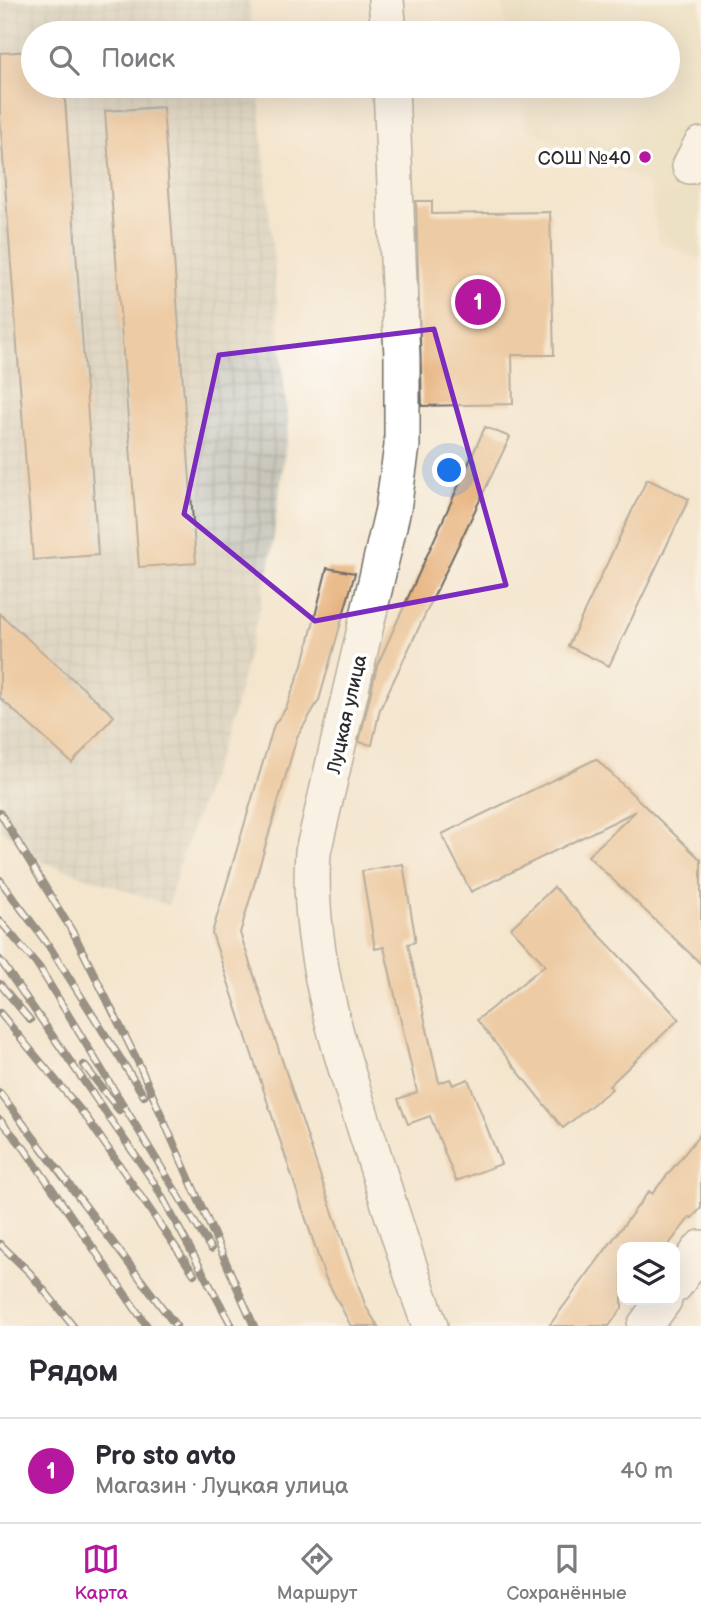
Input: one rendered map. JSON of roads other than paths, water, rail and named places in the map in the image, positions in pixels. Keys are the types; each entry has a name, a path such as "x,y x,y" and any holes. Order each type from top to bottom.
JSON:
{"street":[{"path":"386,0 387,21"},
{"name":"Луцкая улица","path":"391,98 402,358 402,446 393,509 313,852 310,896 320,972 358,1106 430,1326"},
{"path":"680,1278 701,1248"},
{"path":"645,1326 660,1305"}],"railway":[{"path":"0,813 75,936 138,1062 254,1326"},
{"path":"0,880 49,946 144,1096"},
{"path":"0,921 39,967 211,1249"},
{"path":"0,960 155,1184 232,1326"},
{"path":"0,984 30,1020"},
{"path":"0,1013 87,1118 194,1274"},
{"path":"84,1065 119,1110"},
{"path":"0,1093 176,1326"},
{"path":"0,1120 24,1148 147,1326"},
{"path":"0,1244 30,1273 73,1326"}],"place":[{"name":"СОШ №40","path":"645,157"},
{"name":"Pro sto avto","path":"478,302"}]}
